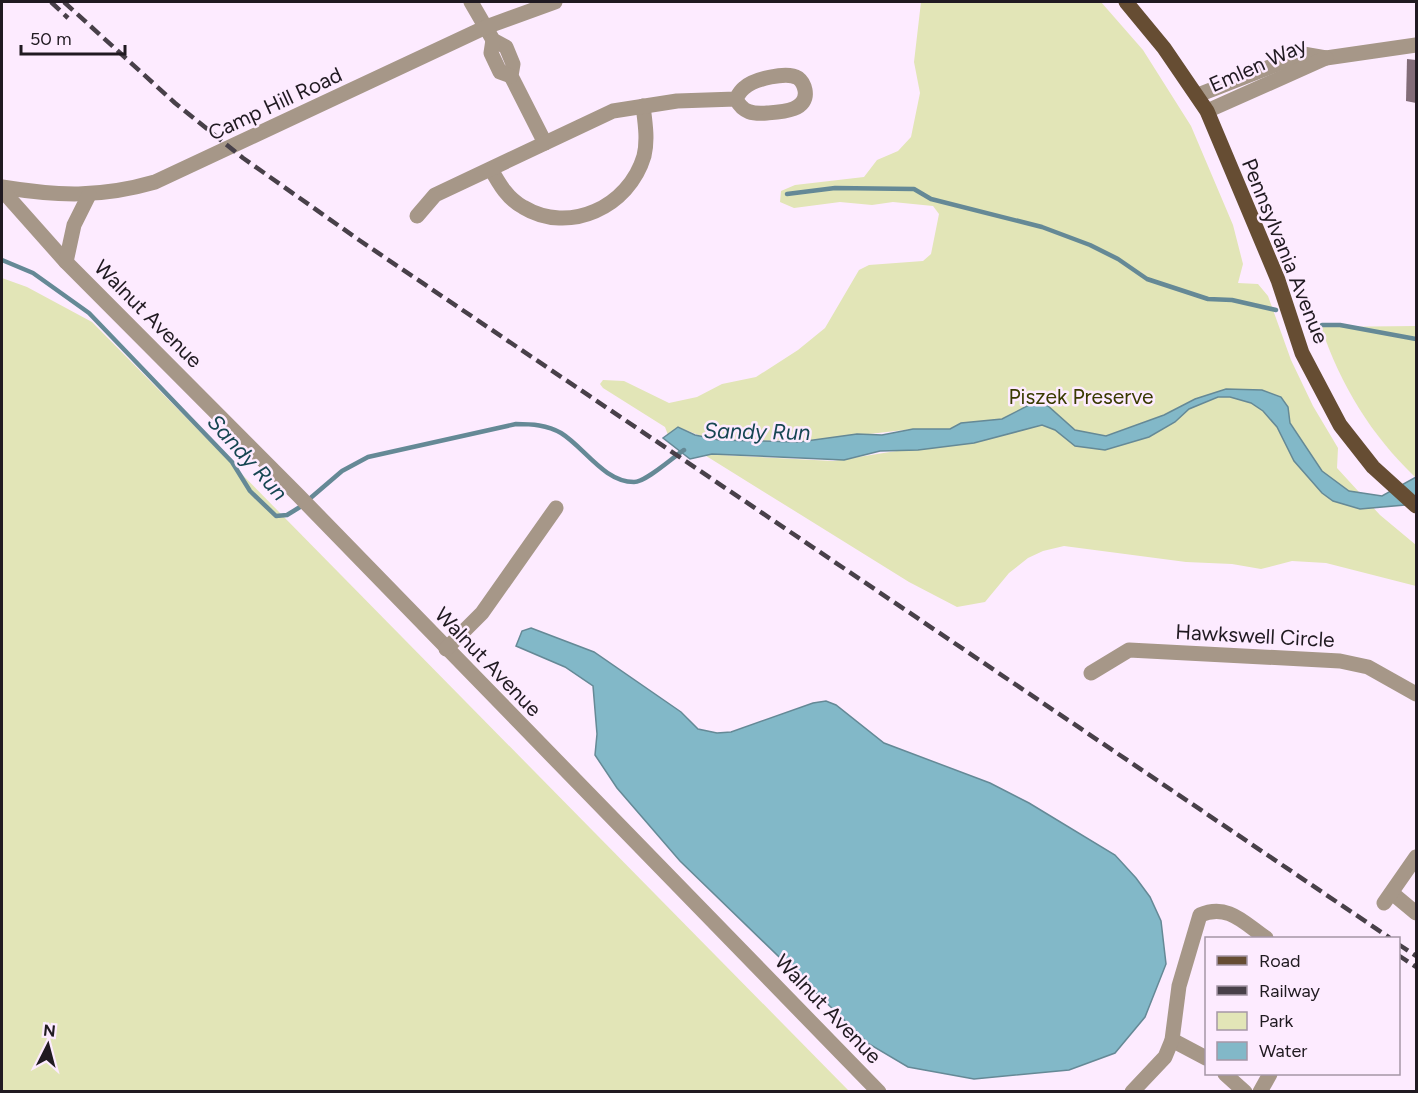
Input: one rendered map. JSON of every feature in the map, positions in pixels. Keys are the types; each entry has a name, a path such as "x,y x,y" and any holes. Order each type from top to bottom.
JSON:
{"main road":[{"name":"Pennsylvania Avenue","path":"1126,2 1198,95 1207,111 1278,280 1302,353 1345,432 1393,486 1416,506"}],"street":[{"path":"471,2 490,34 506,47 513,64 511,76 544,143"},
{"name":"Camp Hill Road","path":"2,188 63,196 89,195 114,192 155,182 490,34 555,2"},
{"name":"Emlen Way","path":"1207,111 1326,58 1416,45"},
{"name":"Emlen Way","path":"1198,95 1303,54 1326,58"},
{"path":"417,216 435,195 613,111 677,101 736,99"},
{"path":"491,169 508,196 522,207 539,214 567,218 598,211 616,199 638,170 646,141 643,106"},
{"name":"Walnut Avenue","path":"2,188 66,262 298,495 879,1092"},
{"name":"Walnut Avenue","path":"66,262 74,225 89,195"},
{"path":"446,649 482,612 556,508"},
{"name":"Hawkswell Circle","path":"1091,673 1129,650 1340,661 1368,667 1416,694"},
{"path":"1416,857 1388,898 1416,913"},
{"path":"1133,1091 1165,1057 1172,1040 1179,986 1200,915 1213,910 1227,911 1263,937"},
{"path":"1172,1040 1205,1057"},
{"path":"1226,1075 1245,1092"},
{"path":"1260,1092 1269,1075"}],"green space":[{"name":"Piszek Preserve","path":"921,2 1101,2 1143,50 1191,126 1233,225 1243,264 1238,283 1258,284 1268,296 1291,360 1313,406 1338,448 1337,468 1380,515 1416,545 1416,586 1326,563 1292,561 1261,569 1064,546 1043,551 1028,558 1009,573 985,602 957,607 909,582 703,454 833,461 909,449 913,429 799,442 776,440 747,442 706,438 678,427 668,435 665,427 603,388 600,384 603,380 624,381 669,403 697,397 722,384 756,377 798,350 825,328 859,270 869,265 923,261 931,254 939,214 933,206 893,202 872,205 840,202 794,208 780,202 781,191 795,185 864,177 877,160 898,151 911,137 920,93 914,62"},
{"path":"2,278 27,287 92,322 849,1091 2,1091"},
{"path":"1416,326 1416,478 1385,445 1359,409 1338,369 1321,327"}],"water":[{"path":"1226,389 1262,390 1281,397 1288,407 1290,423 1322,471 1349,491 1382,496 1416,477 1416,504 1360,509 1333,501 1322,493 1294,461 1277,427 1263,411 1251,403 1230,397 1218,397 1189,409 1175,422 1149,437 1105,450 1075,446 1055,430 1042,425 974,443 918,450 880,451 844,460 712,454 690,459 663,438 678,427 695,435 719,440 799,442 857,434 882,435 913,429 950,429 961,423 1002,419 1031,404 1039,403 1048,406 1075,430 1106,436 1164,415 1195,399"},
{"path":"531,628 594,652 681,712 698,729 717,733 731,732 813,703 826,701 836,705 884,743 990,783 1029,803 1115,855 1150,897 1161,921 1166,964 1145,1017 1115,1053 1069,1070 974,1079 908,1067 869,1044 680,861 617,788 595,755 597,734 593,686 565,667 516,646 522,631"}],"building":[{"path":"1407,59 1416,60 1416,103 1406,101"}],"waterway":[{"path":"787,194 835,188 914,189 931,199 1042,227 1090,245 1118,259 1147,279 1208,299 1232,300 1276,310"},
{"name":"Sandy Run","path":"2,260 33,273 89,313 232,462 250,491 276,516 287,515 300,507 342,471 368,457 516,424 550,428 561,433 604,470 613,476 634,482 645,478 684,450"},
{"path":"1322,325 1340,325 1416,339"}],"railway":[{"path":"51,2 68,18"},
{"path":"64,2 175,103 243,158 359,240 1389,937"},
{"path":"1400,945 1416,956"},
{"path":"1400,956 1416,967"}]}
